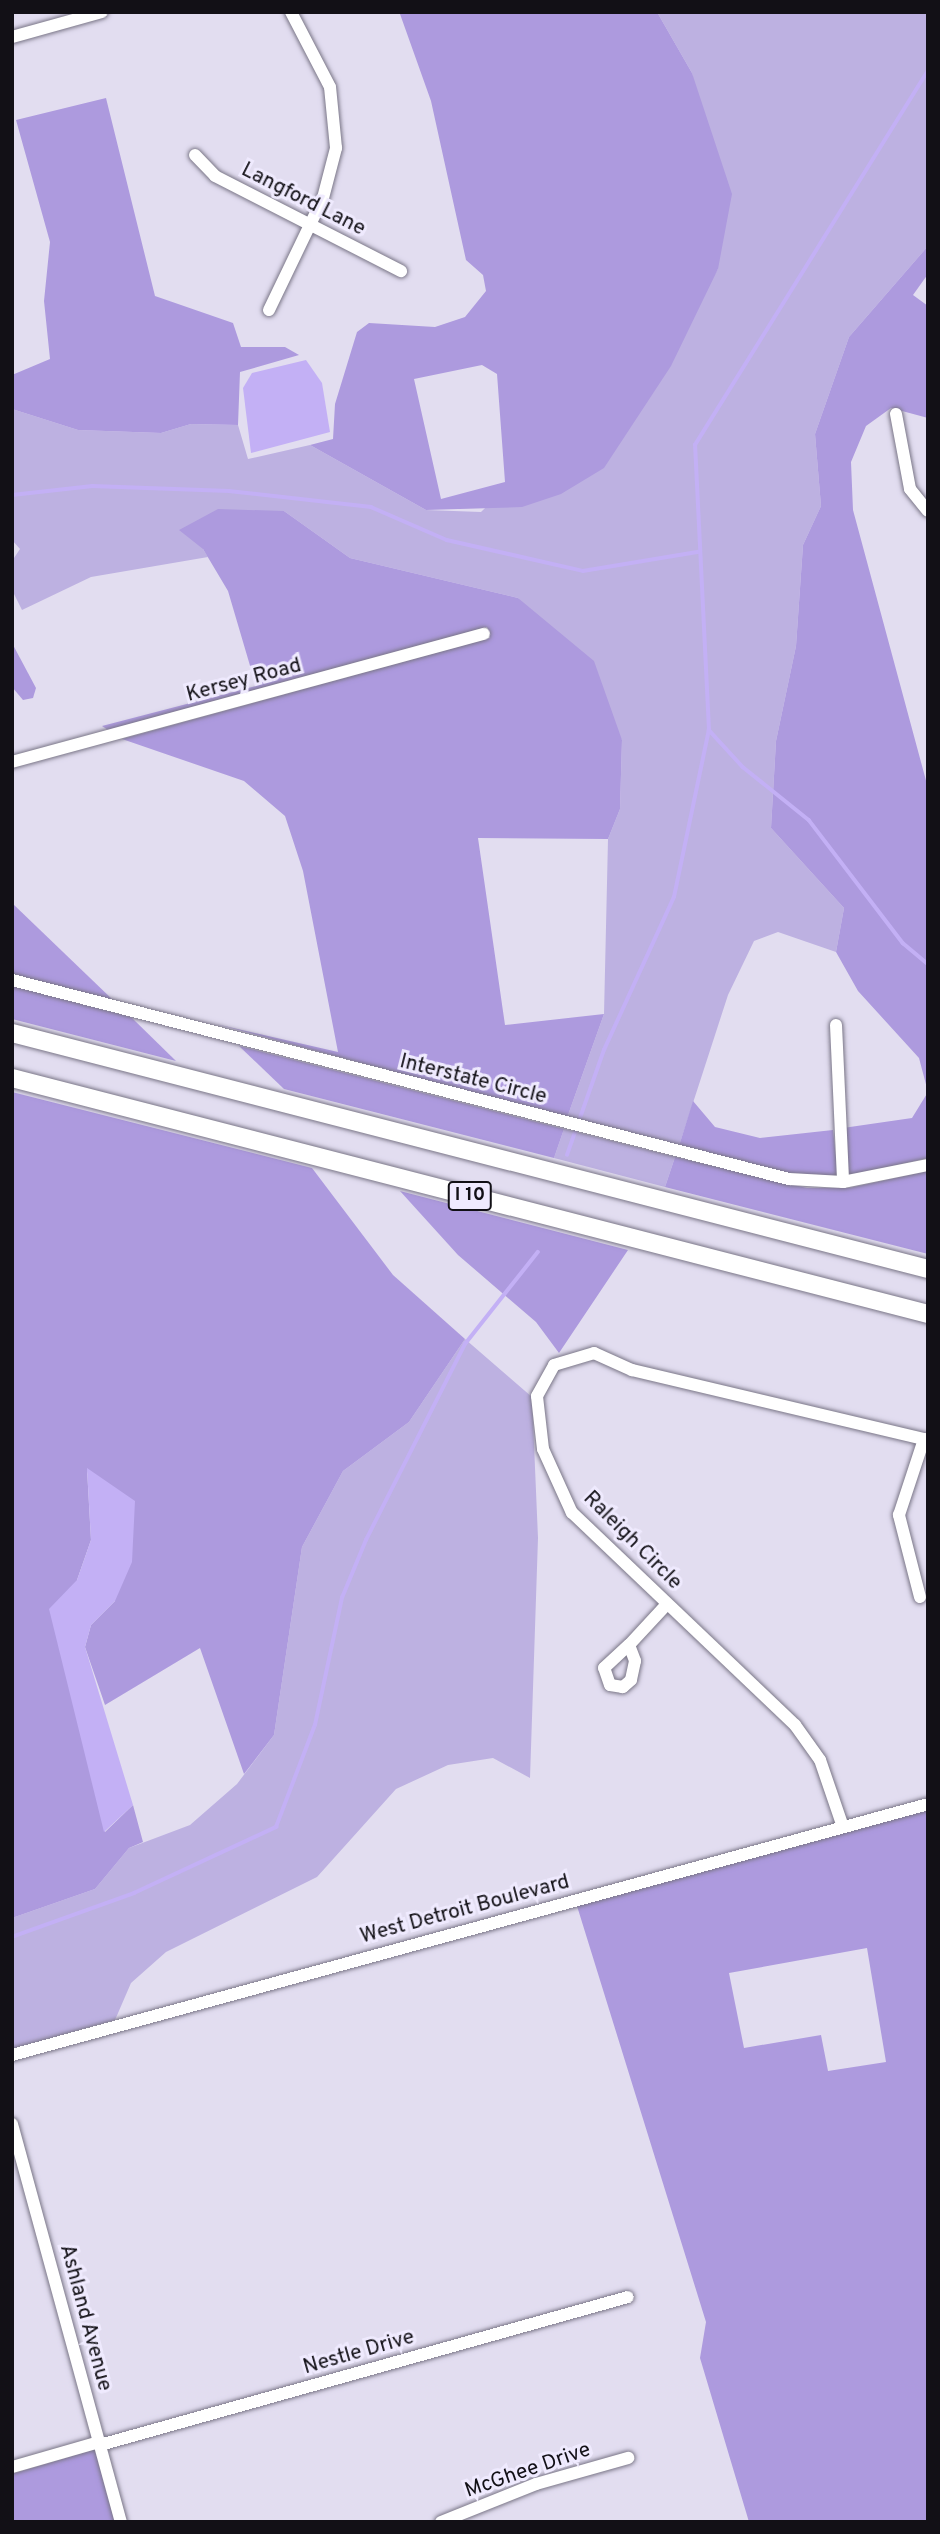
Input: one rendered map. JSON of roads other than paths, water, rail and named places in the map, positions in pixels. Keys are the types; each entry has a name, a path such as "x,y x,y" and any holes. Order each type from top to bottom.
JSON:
{"highway":[{"name":"I 10","path":"12,1033 928,1269"},
{"name":"I 10","path":"12,1078 928,1314"}],"street":[{"path":"12,37 102,12"},
{"path":"269,310 332,172 335,112 321,64 291,12"},
{"name":"Langford Lane","path":"195,155 215,176 401,271"},
{"path":"896,414 910,489 928,511"},
{"name":"Kersey Road","path":"12,762 484,634"},
{"name":"Interstate Circle","path":"12,980 569,1125 789,1179 844,1182 928,1165"},
{"path":"836,1025 844,1182"},
{"name":"Raleigh Circle","path":"843,1827 807,1740 572,1513 551,1474 537,1396 547,1372 563,1358 594,1353 632,1370 926,1439"},
{"path":"920,1597 899,1515 926,1439"},
{"path":"630,1644 667,1604"},
{"name":"West Detroit Boulevard","path":"12,2055 928,1804"},
{"name":"Ashland Avenue","path":"12,2124 121,2522"},
{"name":"Nestle Drive","path":"12,2467 628,2297"},
{"name":"McGhee Drive","path":"441,2522 536,2484 628,2458"}],"waterway":[{"path":"567,1155 604,1050 674,897 709,730 695,445 928,71"},
{"path":"12,495 92,486 229,491 371,507 447,540 583,571 698,552"},
{"path":"709,730 743,767 809,820 903,943 928,964"},
{"path":"12,1937 134,1893 276,1827 315,1725 342,1598 366,1540 465,1344 538,1252"}]}
